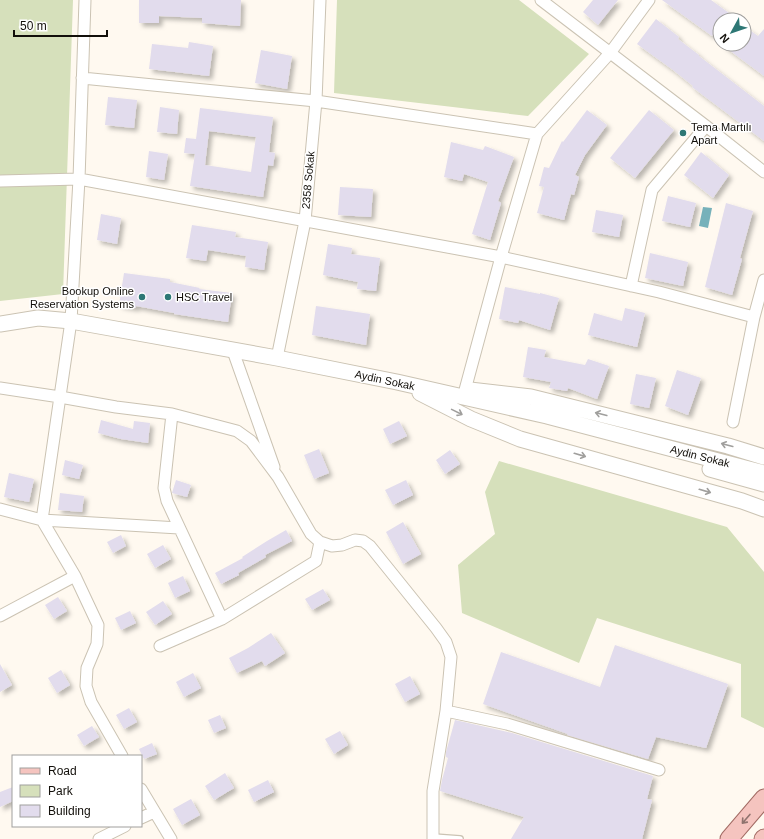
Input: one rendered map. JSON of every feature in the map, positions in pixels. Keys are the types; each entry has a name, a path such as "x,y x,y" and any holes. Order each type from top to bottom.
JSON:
{"main road":[{"path":"729,839 764,798"}],"street":[{"path":"85,0 79,179 71,321 42,520 75,576 98,625 97,644 87,668 86,686 91,702 121,755"},
{"name":"2358 Sokak","path":"277,358 305,221 316,101 320,0"},
{"path":"541,0 764,172"},
{"path":"465,390 500,257 537,134 610,53 649,0"},
{"path":"82,78 316,101 537,134"},
{"path":"631,286 652,190 706,126"},
{"path":"0,181 79,179 500,257 631,286 754,317"},
{"path":"733,422 754,317 764,280"},
{"name":"Aydin Sokak","path":"0,324 38,318 71,321 277,358 397,382 547,416 764,473"},
{"path":"233,351 278,477"},
{"path":"397,382 531,397 728,446 764,457"},
{"path":"397,382 764,484"},
{"path":"397,382 471,419 520,439 764,509"},
{"path":"0,388 116,407 172,414 237,431 251,441 278,477 311,534 320,542 332,546 342,545 356,540 363,541 370,546 436,628 446,642 451,657 446,711 433,791 433,838"},
{"path":"172,414 164,488 167,501 222,619"},
{"path":"0,509 42,520 179,528"},
{"path":"160,646 222,619 316,561 320,542"},
{"path":"0,616 75,576"},
{"path":"446,711 507,724 659,770"},
{"path":"142,791 171,839"},
{"path":"142,818 154,812"},
{"path":"99,839 123,827"}],"lane":[{"path":"433,838 460,839"}],"green space":[{"path":"0,0 73,0 63,294 0,301"},
{"path":"337,0 519,0 589,54 528,116 334,93"},
{"path":"499,461 727,527 764,572 764,728 741,717 741,664 597,618 579,663 462,613 458,565 495,534 485,492"}],"water":[{"path":"703,207 712,208 708,228 699,226"}],"building":[{"path":"139,0 241,0 240,26 202,23 202,18 159,16 159,23 139,23"},
{"path":"593,0 618,0 598,25 583,12"},
{"path":"662,0 711,0 728,12 712,12 712,36"},
{"path":"656,19 679,37 678,39 699,56 764,106 764,141 637,44"},
{"path":"764,29 764,76 732,52 752,52 752,32 758,36"},
{"path":"189,42 213,46 209,76 149,69 152,44 188,48"},
{"path":"261,50 292,56 287,89 255,83"},
{"path":"108,97 137,100 134,128 105,125"},
{"path":"160,107 179,110 177,134 157,132"},
{"path":"200,108 273,117 269,152 275,153 273,166 268,165 263,197 190,186 195,154 184,153 186,138 196,139","holes":["209,131 256,137 251,172 205,165"]},
{"path":"587,110 607,125 585,155 575,175 579,177 574,195 571,194 564,220 537,213 544,187 539,186 544,167 549,168 562,141 563,142"},
{"path":"649,110 674,130 635,178 610,158"},
{"path":"451,142 483,150 485,146 514,157 498,201 501,203 490,240 472,234 488,182 464,174 462,181 444,177"},
{"path":"149,151 168,154 164,180 146,177"},
{"path":"701,152 729,175 713,198 684,175"},
{"path":"340,187 373,189 371,217 338,215"},
{"path":"668,196 696,203 690,227 662,221"},
{"path":"726,203 753,211 740,258 742,259 732,295 705,287"},
{"path":"596,210 623,215 619,237 592,232"},
{"path":"101,214 121,218 117,244 97,240"},
{"path":"192,225 236,232 235,237 268,242 264,270 245,267 246,256 208,250 206,261 186,258"},
{"path":"328,244 352,248 351,254 380,258 376,291 357,289 358,282 323,275"},
{"path":"650,253 688,262 683,286 645,278"},
{"path":"124,273 170,279 170,282 200,288 199,289 232,293 228,322 174,314 136,306 136,308 119,305"},
{"path":"505,287 559,298 550,330 519,320 518,323 499,319"},
{"path":"316,306 370,314 366,345 312,335"},
{"path":"625,308 645,313 637,347 588,335 594,313 622,321"},
{"path":"528,347 546,350 544,357 585,365 588,359 609,366 597,399 568,388 567,391 549,388 551,382 523,377"},
{"path":"677,370 701,378 688,415 665,406"},
{"path":"636,374 656,378 649,408 630,404"},
{"path":"101,420 133,429 134,421 150,423 148,443 121,439 98,433"},
{"path":"399,421 407,436 390,444 383,429"},
{"path":"319,449 329,473 314,479 304,455"},
{"path":"450,450 460,464 445,474 436,460"},
{"path":"65,460 83,465 79,479 62,475"},
{"path":"9,473 34,479 29,502 4,497"},
{"path":"176,480 191,485 187,497 172,493"},
{"path":"406,480 413,495 393,505 385,490"},
{"path":"60,493 84,496 82,512 58,510"},
{"path":"403,522 421,554 403,564 386,532"},
{"path":"286,530 292,541 265,555 266,557 238,573 239,575 221,584 215,573 243,558 242,557"},
{"path":"121,535 126,546 113,553 107,542"},
{"path":"163,545 171,559 155,568 147,554"},
{"path":"183,576 190,591 175,598 168,583"},
{"path":"323,589 330,600 312,610 305,599"},
{"path":"58,597 67,611 54,619 45,605"},
{"path":"163,601 172,614 155,625 146,612"},
{"path":"130,611 136,623 121,630 115,618"},
{"path":"271,633 285,653 265,666 262,661 237,673 229,658"},
{"path":"615,645 728,684 706,748 656,737 648,759 567,735 568,734 483,704 501,652 600,687"},
{"path":"0,664 12,685 0,692"},
{"path":"61,670 70,685 57,693 48,678"},
{"path":"193,673 201,688 184,697 176,682"},
{"path":"410,676 420,694 405,702 395,684"},
{"path":"129,708 137,722 124,729 116,715"},
{"path":"220,715 226,728 214,733 208,720"},
{"path":"455,720 512,733 653,776 647,799 652,800 642,839 511,839 524,817 440,791 448,758 446,757 446,752"},
{"path":"92,726 99,737 84,746 77,735"},
{"path":"340,731 348,745 334,754 325,739"},
{"path":"152,743 157,754 144,759 139,749"},
{"path":"225,773 234,788 214,800 205,786"},
{"path":"268,780 274,792 254,802 248,790"},
{"path":"12,787 12,801 0,807 0,792"},
{"path":"191,799 200,815 182,825 173,809"}],"place":[{"name":"Tema Martılı Apart","path":"683,133"},
{"name":"Bookup Online Reservation Systems","path":"142,297"},
{"name":"HSC Travel","path":"168,297"}]}
